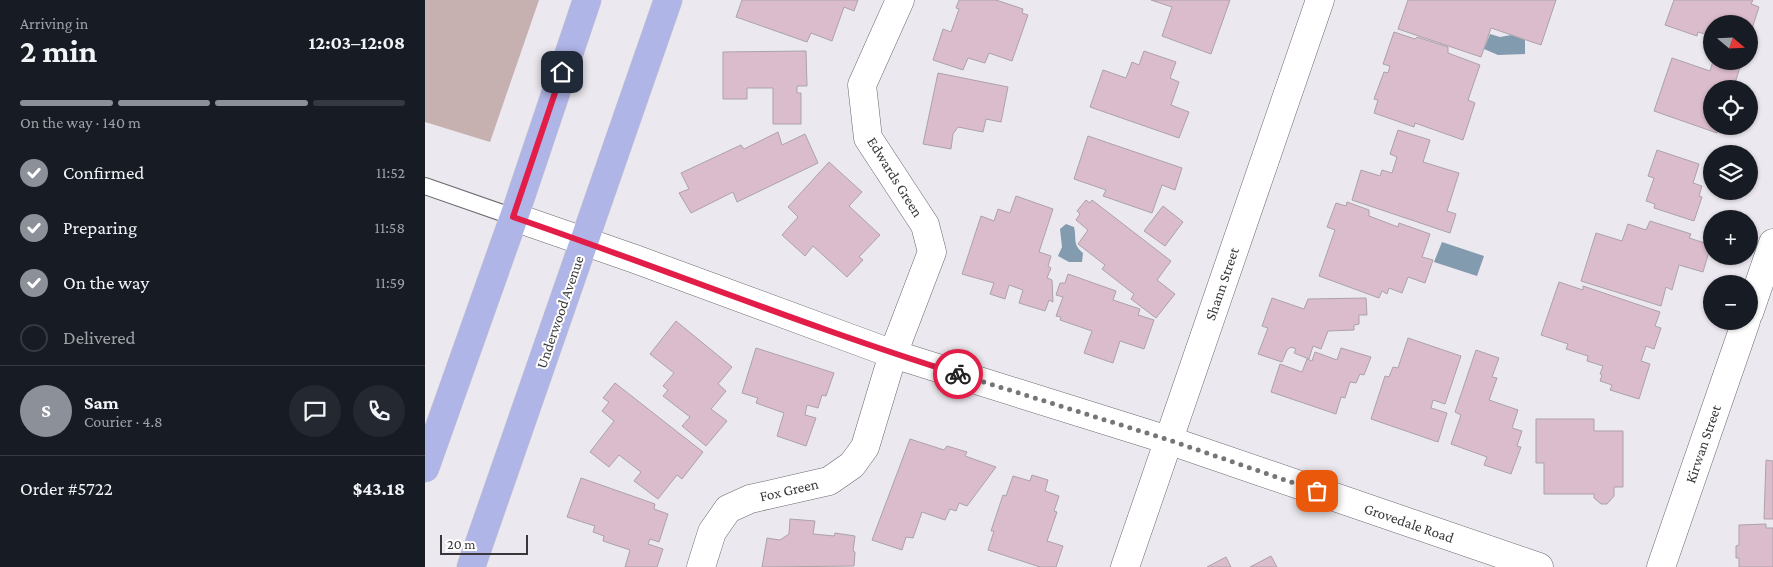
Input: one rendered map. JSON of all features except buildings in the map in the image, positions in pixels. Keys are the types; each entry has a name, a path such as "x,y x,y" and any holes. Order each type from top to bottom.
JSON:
{"main road":[{"path":"425,468 587,0"},
{"name":"Underwood Avenue","path":"471,567 668,0"}],"street":[{"name":"Edwards Green","path":"893,354 932,252 925,224 868,138 862,85 900,0"},
{"name":"Shann Street","path":"1125,567 1319,0"},
{"name":"Grovedale Road","path":"513,217 893,354 1169,440 1539,567"},
{"path":"1758,287 1773,243"},
{"name":"Kirwan Street","path":"1661,567 1743,330"},
{"name":"Fox Green","path":"701,567 711,532 728,509 750,499 829,481 851,465 865,447 893,354"}],"lane":[{"path":"425,186 513,217"}],"shaded area":[{"path":"425,0 539,0 490,142 425,122"}],"water":[{"path":"1490,34 1500,37 1511,35 1525,40 1525,54 1498,55 1484,49"},
{"path":"1066,224 1074,227 1076,244 1083,253 1082,262 1069,262 1058,256 1062,247 1060,229"},
{"path":"1442,242 1484,256 1477,276 1434,262"}],"way so far":[{"path":"958,374 1169,440 1317,491"}],"route":[{"path":"562,72 513,217 635,259 893,354 958,374"}]}
